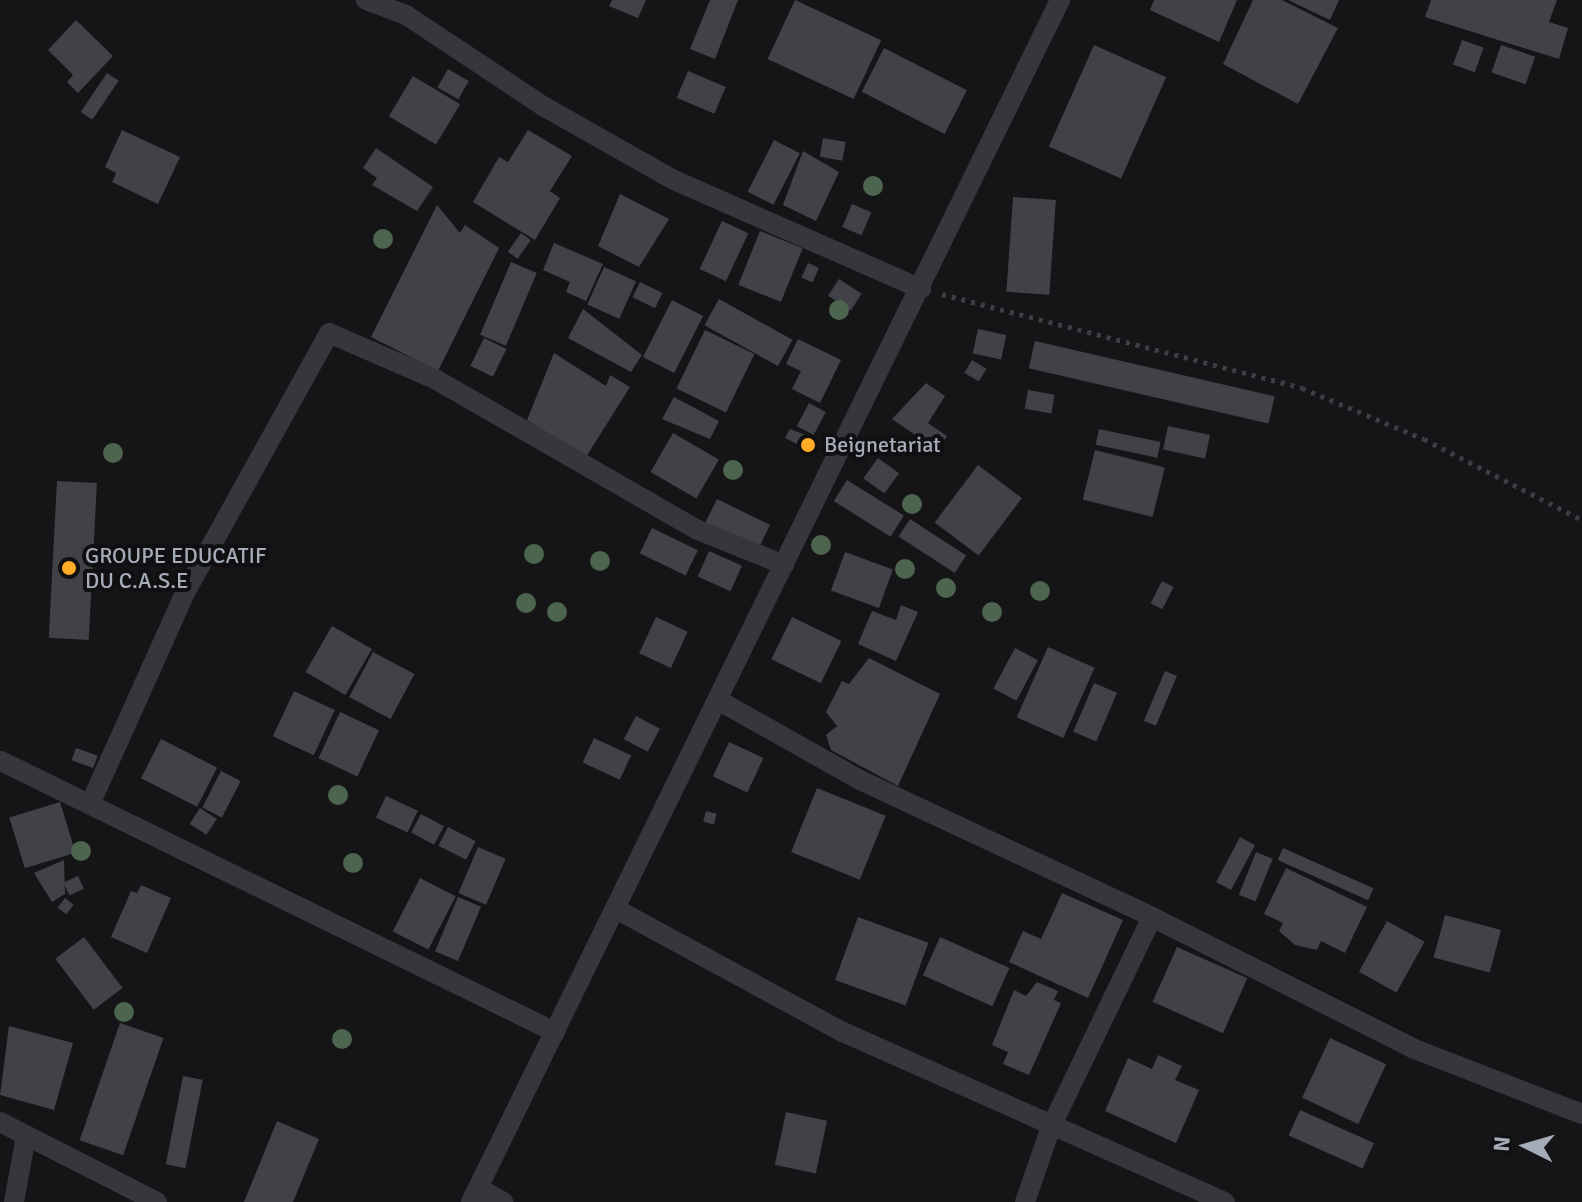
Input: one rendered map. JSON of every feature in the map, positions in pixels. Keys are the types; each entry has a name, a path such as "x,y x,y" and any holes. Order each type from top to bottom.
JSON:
{"street":[{"path":"366,0 406,15 543,106 674,180 921,289"},
{"path":"503,1202 475,1195 1060,0"},
{"path":"92,800 185,593 329,333 435,379 698,530 784,565"},
{"path":"718,700 860,780 1152,917 1412,1048 1582,1114"},
{"path":"1,761 92,800 196,862 304,905 555,1032"},
{"path":"616,909 843,1032 1051,1127 1105,1143 1225,1202"},
{"path":"1025,1202 1051,1127 1152,917"},
{"path":"0,1122 157,1202"},
{"path":"14,1202 26,1136"}],"path":[{"path":"921,289 1302,388 1424,439 1582,520"}],"building":[{"path":"612,0 646,0 638,18 609,6"},
{"path":"710,0 738,0 715,59 690,49"},
{"path":"795,0 881,40 854,99 768,59"},
{"path":"1154,0 1237,0 1219,42 1150,10"},
{"path":"1253,0 1282,0 1338,28 1298,104 1223,64"},
{"path":"1288,0 1339,0 1330,20"},
{"path":"1431,0 1557,0 1549,22 1568,28 1559,59 1425,17"},
{"path":"76,20 113,56 78,93 67,82 73,75 48,50"},
{"path":"1462,40 1484,48 1475,72 1453,64"},
{"path":"1094,45 1166,77 1121,179 1049,146"},
{"path":"1501,45 1535,57 1526,84 1492,72"},
{"path":"884,48 967,90 945,134 862,92"},
{"path":"448,69 469,81 458,99 438,87"},
{"path":"688,71 726,87 714,114 677,98"},
{"path":"107,73 119,81 92,120 81,112"},
{"path":"413,76 460,104 436,145 389,116"},
{"path":"122,130 180,157 158,204 112,182 116,173 105,167"},
{"path":"528,130 572,156 550,191 560,198 535,240 473,202 499,157 508,162"},
{"path":"823,138 846,142 842,161 820,157"},
{"path":"774,140 800,153 774,205 748,192"},
{"path":"376,148 433,187 417,211 372,185 377,178 363,168"},
{"path":"803,151 839,172 816,221 783,205"},
{"path":"620,194 669,219 639,267 598,246"},
{"path":"1013,197 1056,200 1049,295 1006,292"},
{"path":"852,204 871,212 862,235 842,227"},
{"path":"437,205 460,233 465,225 499,248 438,371 371,337"},
{"path":"722,221 748,233 726,281 700,269"},
{"path":"760,231 803,248 781,302 738,285"},
{"path":"521,233 531,240 518,259 508,252"},
{"path":"554,243 603,264 586,301 566,292 570,282 543,270"},
{"path":"511,262 537,273 506,346 480,335"},
{"path":"808,263 819,268 812,282 801,278"},
{"path":"604,267 636,281 619,319 587,304"},
{"path":"839,279 862,294 851,310 828,296"},
{"path":"640,282 662,293 655,308 633,297"},
{"path":"719,299 792,340 778,366 704,325"},
{"path":"672,300 703,316 674,373 643,357"},
{"path":"583,309 642,355 631,372 568,338"},
{"path":"978,329 1006,335 1001,359 973,353"},
{"path":"705,330 754,354 726,413 677,388"},
{"path":"484,338 506,349 493,377 470,366"},
{"path":"798,339 841,360 820,403 792,389 801,371 786,364"},
{"path":"1035,341 1275,396 1268,424 1029,368"},
{"path":"554,353 606,386 610,375 630,387 586,457 527,420"},
{"path":"972,360 987,369 979,382 964,373"},
{"path":"926,383 945,396 928,423 947,436 937,450 892,419"},
{"path":"1028,390 1055,395 1051,413 1025,409"},
{"path":"674,397 719,421 710,439 662,419"},
{"path":"809,403 826,412 814,435 797,426"},
{"path":"1168,426 1210,435 1205,458 1163,449"},
{"path":"790,429 811,437 805,448 785,438"},
{"path":"1099,429 1161,442 1157,458 1096,445"},
{"path":"673,433 719,460 696,498 650,472"},
{"path":"1095,450 1165,467 1153,517 1083,499"},
{"path":"878,458 899,473 884,494 863,478"},
{"path":"978,465 1022,498 979,556 935,523"},
{"path":"847,480 904,516 891,537 834,501"},
{"path":"57,481 97,483 89,640 49,638"},
{"path":"717,499 770,525 755,555 702,530"},
{"path":"910,519 966,555 955,573 899,537"},
{"path":"652,528 698,550 686,576 640,553"},
{"path":"709,551 742,566 730,591 698,577"},
{"path":"845,552 893,569 879,608 831,591"},
{"path":"1162,581 1174,587 1162,609 1151,603"},
{"path":"901,605 918,612 896,661 858,644 872,611 896,620"},
{"path":"656,617 688,632 671,668 639,653"},
{"path":"792,617 841,641 821,683 771,659"},
{"path":"332,626 372,649 345,695 306,672"},
{"path":"1048,647 1095,668 1063,738 1017,717"},
{"path":"1015,648 1038,660 1016,701 993,689"},
{"path":"373,652 414,674 391,719 349,697"},
{"path":"869,658 940,694 898,786 831,750 826,735 837,726 826,712 842,681 849,684"},
{"path":"1165,671 1177,676 1156,726 1144,721"},
{"path":"1094,683 1117,693 1096,742 1073,732"},
{"path":"294,691 335,710 314,755 273,736"},
{"path":"340,712 379,730 357,776 318,758"},
{"path":"636,716 660,729 648,752 624,739"},
{"path":"594,738 631,755 620,780 583,762"},
{"path":"161,739 217,768 197,807 141,778"},
{"path":"729,742 763,758 747,792 713,776"},
{"path":"76,748 98,756 93,768 72,760"},
{"path":"221,771 241,781 222,818 202,808"},
{"path":"817,788 886,816 860,880 791,852"},
{"path":"386,796 418,811 408,833 376,818"},
{"path":"60,802 75,853 25,868 9,817"},
{"path":"200,808 217,819 206,835 190,824"},
{"path":"706,811 717,814 714,824 703,822"},
{"path":"421,814 444,826 434,845 411,833"},
{"path":"448,827 476,841 466,860 438,846"},
{"path":"1240,837 1255,845 1231,890 1216,882"},
{"path":"478,847 506,859 486,905 458,893"},
{"path":"1283,848 1373,888 1368,900 1278,860"},
{"path":"1256,852 1273,859 1255,901 1239,895"},
{"path":"64,860 65,894 52,902 34,873"},
{"path":"1286,868 1367,907 1345,953 1321,941 1317,950 1295,945 1279,931 1283,923 1264,914"},
{"path":"78,876 84,889 69,895 63,883"},
{"path":"420,878 456,896 428,950 393,931"},
{"path":"141,885 171,898 147,953 111,937 131,891 137,893"},
{"path":"1062,893 1123,920 1088,998 1009,962 1023,931 1041,939"},
{"path":"458,897 481,907 458,961 435,951"},
{"path":"65,898 74,905 66,914 58,907"},
{"path":"1445,915 1501,930 1490,973 1434,958"},
{"path":"858,917 928,943 906,1006 835,980"},
{"path":"1387,921 1425,942 1396,993 1359,972"},
{"path":"84,937 123,988 94,1010 55,959"},
{"path":"940,937 1009,968 992,1006 923,975"},
{"path":"1177,947 1247,978 1223,1033 1153,1002"},
{"path":"1037,982 1058,991 1054,1000 1061,1003 1029,1075 1003,1064 1008,1052 992,1045 1014,990 1026,996"},
{"path":"120,1023 163,1038 123,1155 80,1140"},
{"path":"9,1026 73,1043 54,1110 0,1095"},
{"path":"1330,1038 1386,1064 1358,1124 1302,1098"},
{"path":"1158,1055 1182,1066 1175,1080 1199,1090 1176,1143 1105,1111 1128,1058 1152,1069"},
{"path":"183,1076 203,1080 185,1168 166,1164"},
{"path":"1300,1110 1374,1143 1363,1169 1289,1136"},
{"path":"786,1112 827,1121 816,1174 775,1165"},
{"path":"277,1121 319,1139 293,1202 244,1202"}],"place":[{"name":"Beignetariat","path":"808,445"},
{"name":"GROUPE EDUCATIF DU C.A.S.E","path":"69,568"}]}
